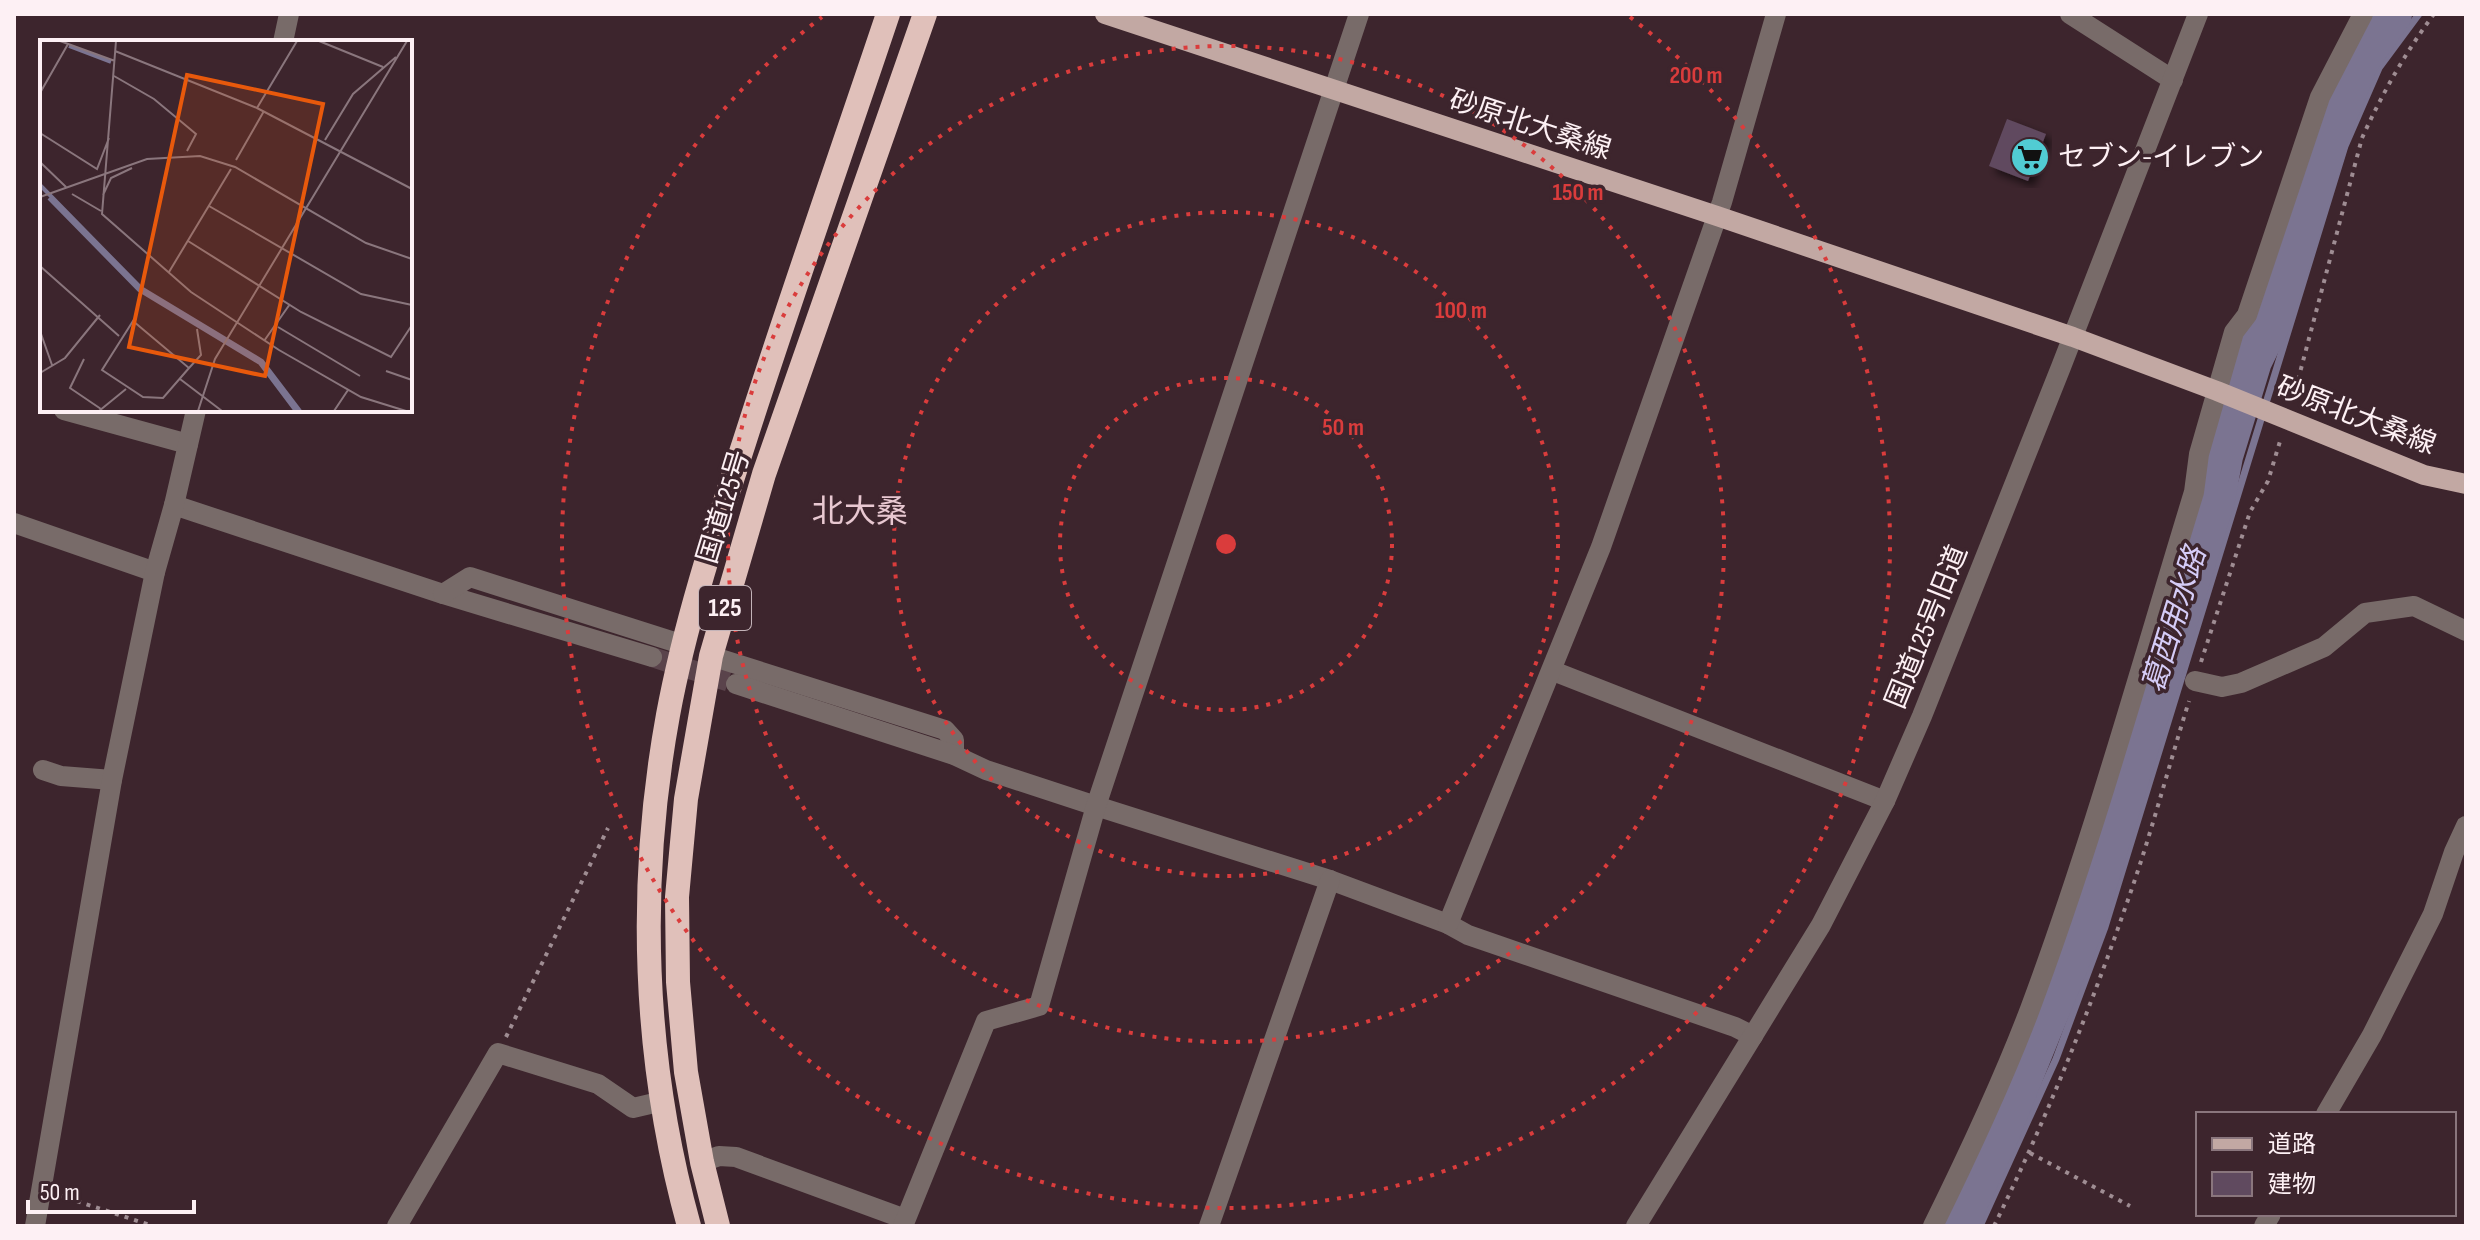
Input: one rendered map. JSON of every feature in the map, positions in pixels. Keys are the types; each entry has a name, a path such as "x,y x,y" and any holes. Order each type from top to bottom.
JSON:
{"highway":[{"name":"国道125号","path":"689,1226 680,1195 657,1071 649,987 648,895 656,794 668,715 718,522 888,14"},
{"name":"国道125号","path":"718,1226 702,1162 686,1072 678,982 677,897 686,799 711,656 764,474 925,14"}],"main road":[{"name":"砂原北大桑線","path":"1105,14 2073,337 2222,393 2424,475 2466,484"}],"street":[{"path":"283,40 289,14"},
{"path":"702,1162 719,1156 736,1157 904,1222 986,1021 1039,1006 1096,806 1359,14"},
{"path":"1448,924 1553,671 1606,532 1717,216 1776,14"},
{"path":"2070,14 2173,80"},
{"name":"国道125号旧道","path":"1636,1226 1827,913 1885,801 2073,337 2198,14"},
{"path":"1933,1226 1979,1133 2029,1012 2071,895 2194,492 2199,454 2222,393 2234,332 2247,315 2320,97 2363,14"},
{"path":"71,412 188,444"},
{"path":"35,1226 112,780 155,572 196,412"},
{"path":"174,505 443,594 652,657"},
{"path":"14,523 155,572"},
{"path":"443,594 470,577 684,645"},
{"path":"2195,681 2222,687 2241,683 2324,647 2365,613 2414,606 2466,631"},
{"path":"711,656 945,730 954,740 954,755"},
{"path":"1553,671 1885,801"},
{"path":"736,684 954,755 986,770 1330,880 1448,924 1468,935 1735,1027 1753,1036"},
{"path":"43,770 61,776 112,780"},
{"path":"2327,1112 2372,1035 2433,914 2466,826"},
{"path":"1209,1226 1330,880"},
{"path":"397,1226 498,1053 598,1084 633,1108 663,1101"}],"path":[{"path":"1994,1226 2030,1153 2083,1023 2131,891 2250,512 2268,481 2362,138 2411,44 2434,14"},
{"path":"498,1053 608,828"},
{"path":"2030,1153 2130,1206"},
{"path":"41,1189 153,1226"}],"building":[{"path":"2007,119 2046,134 2028,181 1989,166"}],"waterway":[{"name":"葛西用水路","path":"1957,1226 1997,1140 2084,926 2215,499 2223,456 2252,361 2272,320 2336,118 2359,61 2392,14"},
{"path":"1980,1226 2056,1059 2105,927 2345,146 2379,68 2419,14"}],"tunnel":[{"path":"652,657 736,684"}],"place":[{"name":"セブン-イレブン","path":"2030,157"}],"district":[{"name":"北大桑","path":"860,512"}]}
